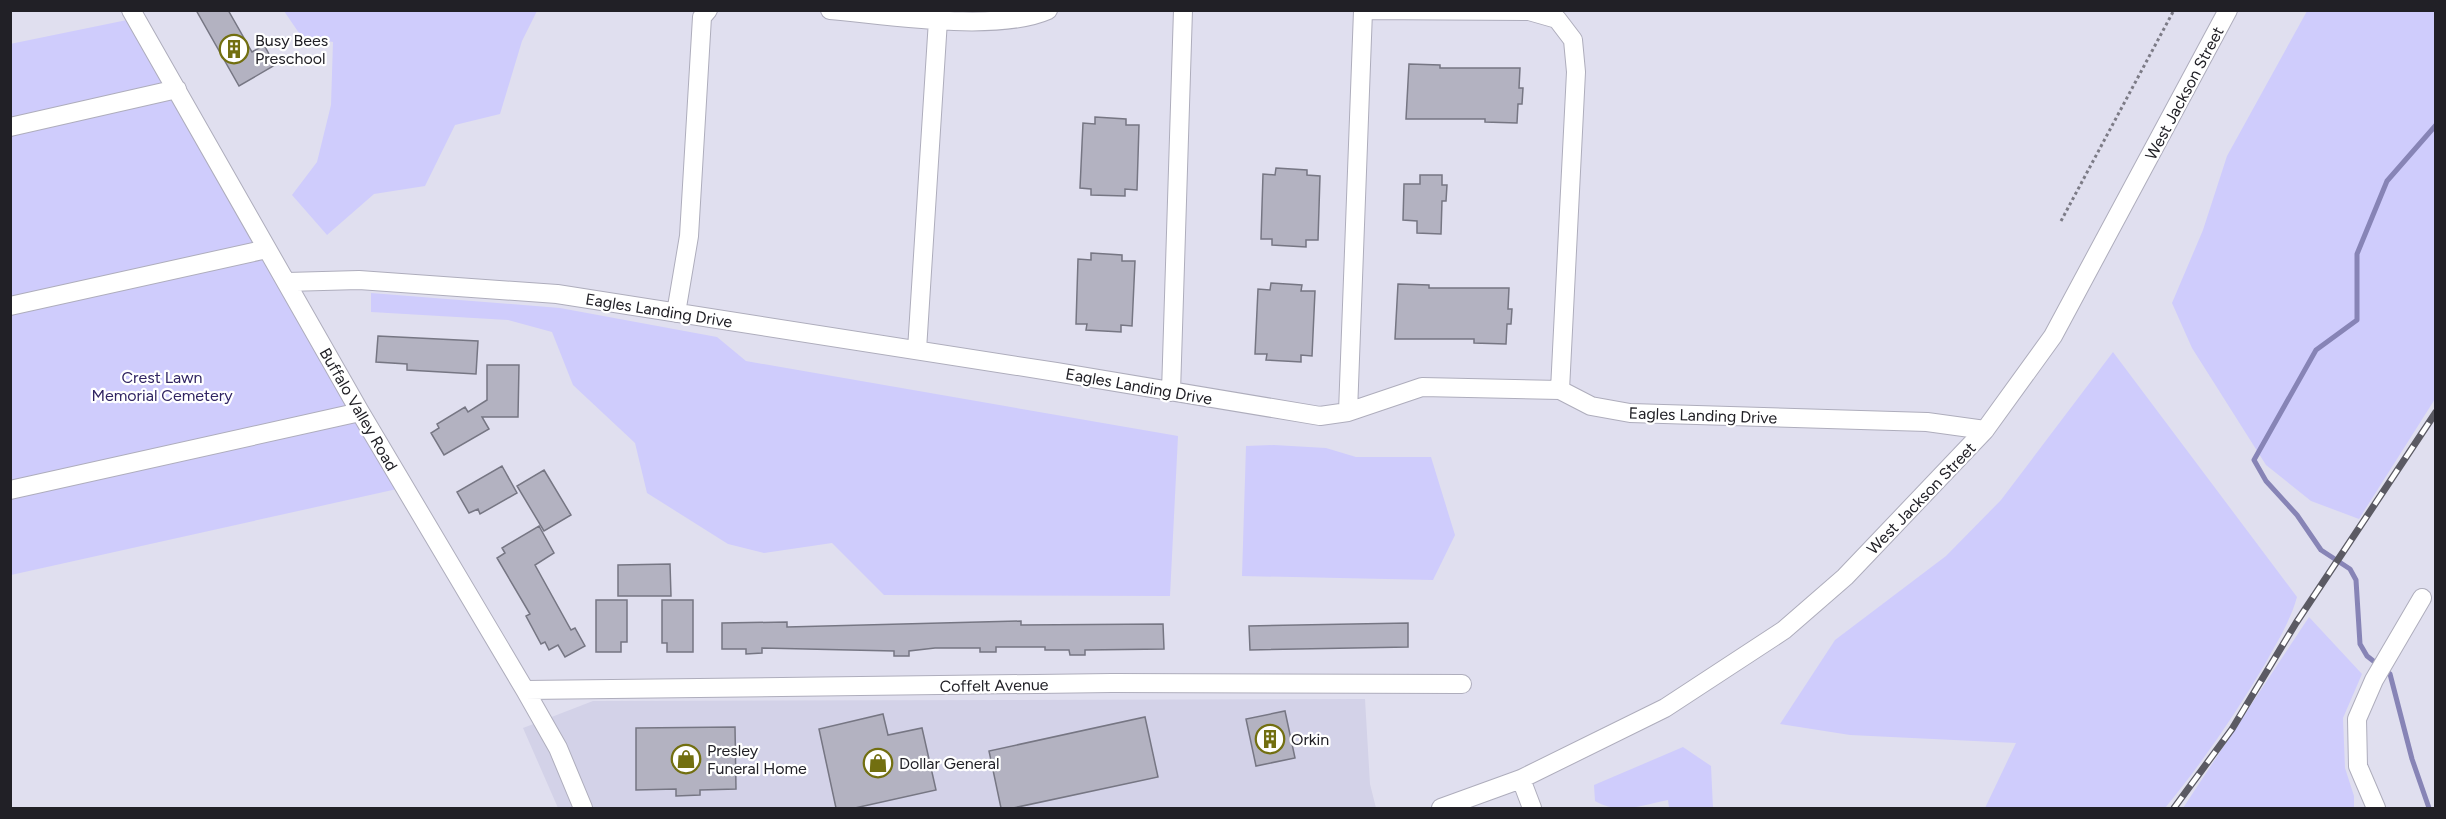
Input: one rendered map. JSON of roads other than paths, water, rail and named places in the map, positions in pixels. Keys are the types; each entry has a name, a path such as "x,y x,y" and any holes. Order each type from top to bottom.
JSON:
{"street":[{"name":"Buffalo Valley Road","path":"131,10 360,412 558,748 583,808"},
{"path":"676,313 689,236 702,17 708,10"},
{"path":"830,10 938,20 1010,21 1048,10"},
{"path":"1171,392 1183,10"},
{"name":"West Jackson Street","path":"1441,808 1521,779 1665,708 1784,630 1845,577 1985,430 2053,336 2228,10"},
{"path":"1348,412 1363,11 1529,11 1557,19 1573,40 1576,72 1560,390"},
{"path":"917,350 938,20"},
{"path":"10,127 177,89"},
{"path":"10,306 267,249"},
{"name":"Eagles Landing Drive","path":"287,282 359,280 557,294 1320,416 1348,412 1422,387 1560,390 1591,406 1630,413 1927,422 1985,430"},
{"path":"10,490 360,412"},
{"path":"2376,808 2358,766 2357,719 2374,680 2422,598"},
{"name":"Coffelt Avenue","path":"525,690 1112,683 1462,684"},
{"path":"1521,779 1532,808"}],"waterway":[{"path":"2429,808 2412,759 2390,674 2367,656 2360,644 2356,580 2350,569 2321,550 2297,515 2266,481 2254,460 2316,350 2357,320 2357,254 2387,181 2436,125"}],"railway":[{"path":"2174,808 2232,729 2296,623 2436,412"}],"place":[{"name":"Busy Bees Preschool","path":"234,49"},
{"name":"Orkin","path":"1270,739"},
{"name":"Presley Funeral Home","path":"686,759"},
{"name":"Dollar General","path":"878,763"}],"park label":[{"name":"Crest Lawn Memorial Cemetery","path":"162,386"}]}
